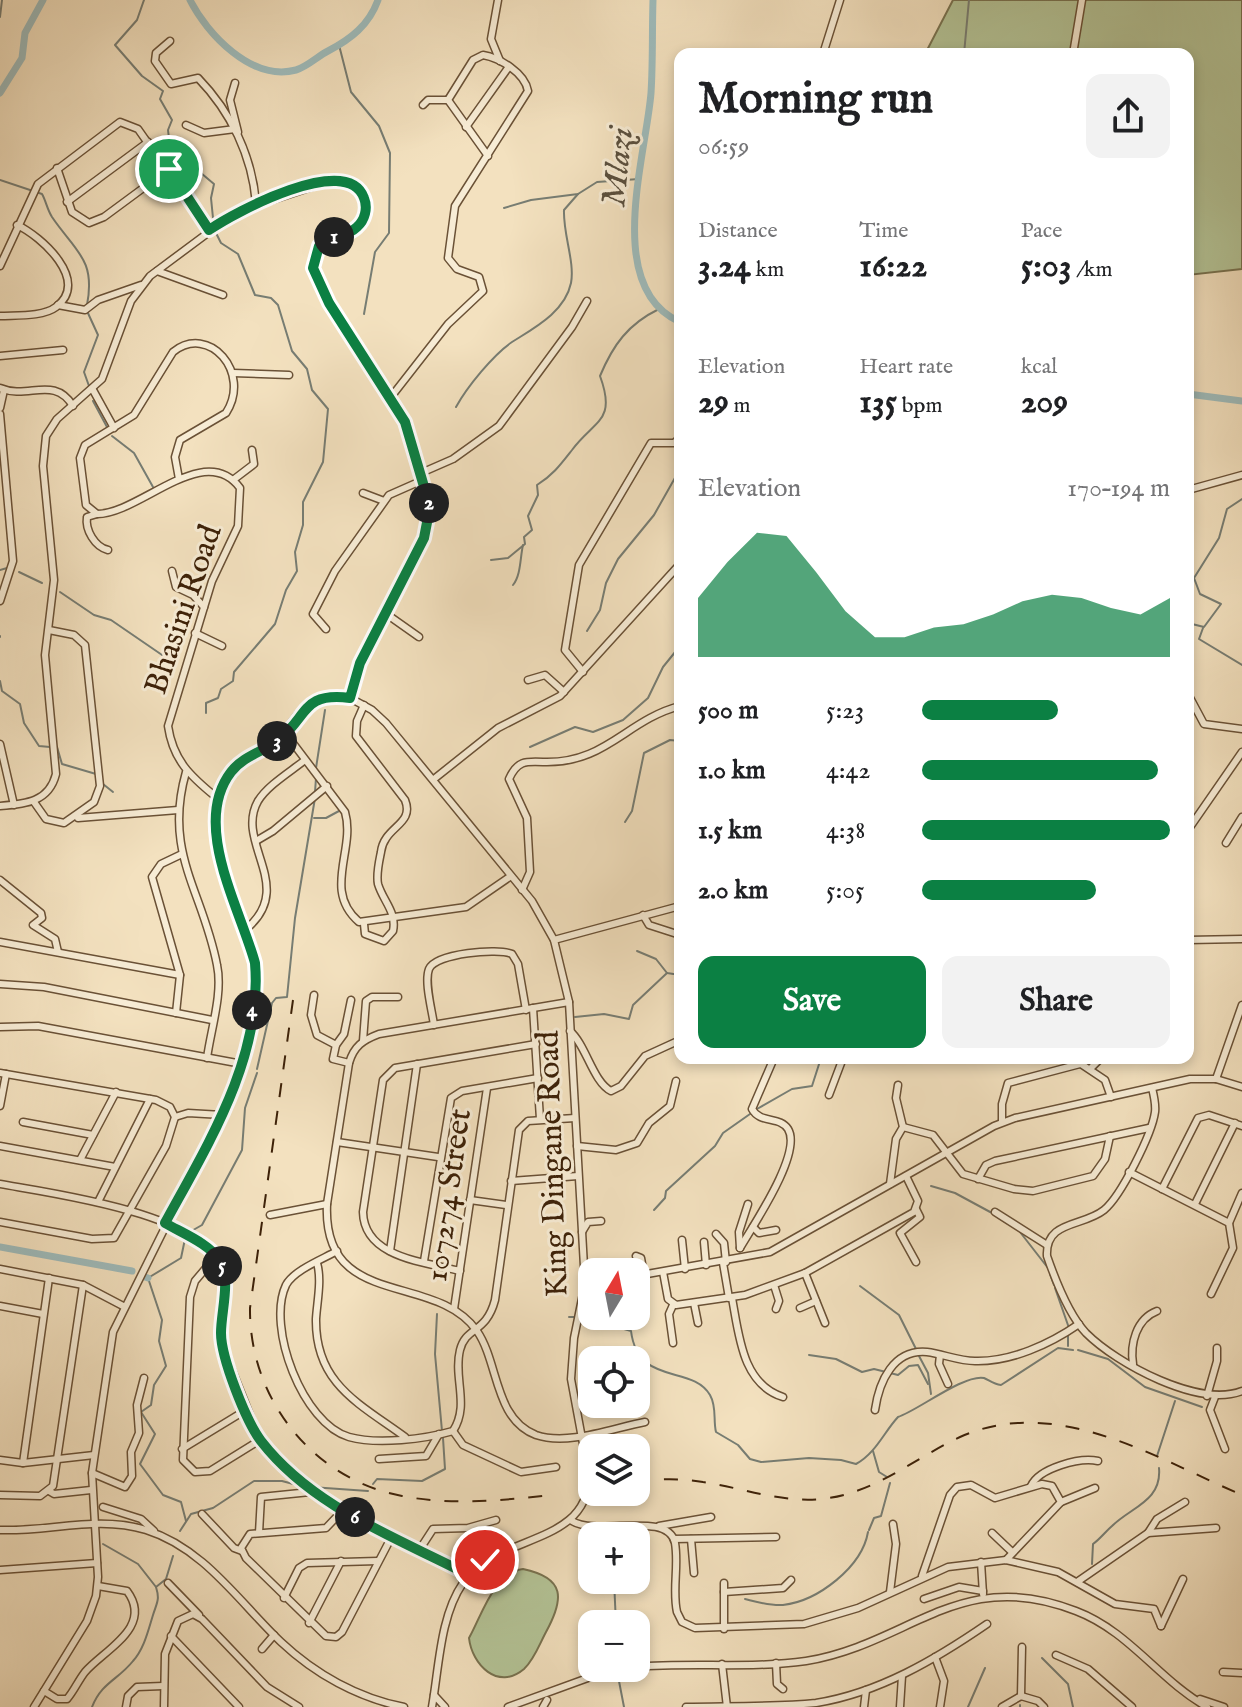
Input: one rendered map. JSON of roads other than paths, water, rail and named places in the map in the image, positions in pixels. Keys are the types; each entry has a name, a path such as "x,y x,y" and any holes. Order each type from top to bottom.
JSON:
{"street":[{"path":"498,0 491,35 500,61"},
{"path":"825,48 840,0"},
{"path":"1074,48 1082,0"},
{"path":"170,41 155,58 169,83 176,85 191,77 198,78 236,132"},
{"path":"391,397 448,324 483,291 480,279 453,266 448,253 455,206 527,96 524,80 500,61 485,55 475,58 448,100"},
{"path":"466,127 508,68"},
{"path":"235,83 230,100 236,132 251,168 256,203"},
{"path":"423,105 428,100 448,100"},
{"path":"448,100 488,156"},
{"path":"0,266 34,189 57,168 120,122 135,125 169,169 209,230"},
{"path":"186,125 204,133 236,132"},
{"path":"67,202 148,142"},
{"path":"57,168 67,202 81,220 95,222 169,169"},
{"path":"0,806 34,802 52,786 56,774 46,664 54,580 43,449 53,424 93,390 105,373 131,301 141,285 157,271 209,230 256,203 336,179 351,182 366,204 361,221 348,232 319,246 313,268 329,303 405,422 430,507 428,529 360,663 350,698 313,702 298,714 286,734 241,762 216,797 216,838 256,973 242,1064 222,1115 123,1306 108,1350 91,1490 98,1586 87,1621 34,1707"},
{"path":"0,316 46,311 58,305 68,288 67,275 38,236 17,225"},
{"path":"157,271 223,295"},
{"path":"58,305 85,310 98,300 141,285"},
{"path":"326,629 313,614 335,571 384,501 397,489 453,459 499,426 572,327 587,301"},
{"path":"97,514 88,508 83,497 80,455 88,442 137,411 178,347 194,345 218,352 227,358 233,373 289,375"},
{"path":"0,356 63,350"},
{"name":"Bhasini Road","path":"179,479 175,457 178,444 188,434 226,413 231,404 233,373"},
{"path":"0,601 13,561 0,411 2,389 57,390 65,393 73,406"},
{"path":"93,390 114,428"},
{"path":"583,672 567,656 565,645 579,565 651,443 674,443"},
{"path":"233,480 254,464 252,450"},
{"name":"Bhasini Road","path":"97,514 117,509 179,479 205,471 233,480 242,492 239,519 195,633 168,726 173,750 186,772 216,797"},
{"path":"1194,488 1242,475"},
{"path":"363,493 384,501"},
{"path":"97,514 87,517 86,522 97,545 108,550"},
{"path":"172,571 176,587 193,595 204,607"},
{"path":"434,779 498,728 564,692 674,571"},
{"path":"385,613 419,637"},
{"path":"49,630 79,639 86,653 100,786 97,798 74,819"},
{"path":"195,633 222,646"},
{"path":"528,680 545,675 564,692"},
{"name":"King Dingane Road","path":"350,698 364,705 394,731 522,890 554,940 569,1002 586,1258"},
{"path":"286,734 327,786 347,820 340,889 351,914 364,924 367,935 383,941 393,931 393,915 378,881 382,843 386,835 405,819 408,810 405,800 356,736 355,727 364,705"},
{"path":"1194,705 1204,724 1242,729"},
{"path":"522,890 530,872 527,818 509,779 523,761 559,761 594,755 674,708"},
{"path":"0,744 14,805"},
{"path":"1194,821 1242,752"},
{"path":"245,930 253,921 267,890 267,875 252,817 259,800 305,760"},
{"path":"186,772 178,810 182,854 218,968 207,1058"},
{"path":"256,841 273,831 327,786"},
{"path":"34,802 50,821 60,824 74,819 178,810"},
{"path":"1226,843 1242,817"},
{"path":"176,1013 180,975 152,877 161,864 182,854"},
{"path":"364,924 393,915 466,907 511,876"},
{"path":"0,880 41,913 42,918 33,925 55,939 58,952"},
{"path":"554,940 674,907"},
{"path":"643,915 649,925 674,933"},
{"path":"1194,940 1242,939"},
{"path":"0,942 180,975"},
{"path":"434,1025 429,972 435,962 446,957 499,950 512,954 518,964 536,1044 540,1119"},
{"path":"0,984 44,987 212,1020"},
{"path":"314,995 311,1015 317,1035 336,1045"},
{"path":"363,1041 366,1001 372,997 398,997"},
{"path":"349,1063 333,1059 336,1045 344,1034 351,1000"},
{"path":"569,1002 379,1034 363,1041 354,1049 349,1063 327,1204 328,1227 337,1251 363,1279 454,1309 476,1329 510,1414 536,1434 550,1438 578,1435"},
{"path":"1216,1079 1242,1005"},
{"path":"0,1027 38,1026 242,1064"},
{"path":"570,1031 580,1041 601,1084 611,1091 621,1086 648,1054 674,1043"},
{"path":"1233,1032 1242,1035"},
{"path":"460,1271 390,1251 372,1240 363,1220 383,1080 389,1071 417,1064 536,1044"},
{"path":"390,1251 417,1064"},
{"path":"740,1248 774,1193 790,1143 789,1131 784,1125 759,1118 752,1109 771,1064"},
{"path":"829,1095 841,1064"},
{"path":"1002,1122 1002,1104 1008,1083 1063,1064"},
{"path":"1082,1064 1105,1080 1111,1097"},
{"path":"1090,1069 1095,1064"},
{"path":"0,1106 3,1074 150,1099 170,1107 175,1117 166,1146 121,1230 111,1239 0,1222"},
{"path":"424,1261 438,1157 451,1098 462,1091 538,1078"},
{"path":"650,1274 742,1260 781,1247 1002,1122 1190,1079 1216,1079 1242,1087"},
{"path":"577,1146 616,1150 637,1143 649,1123 671,1104 676,1081"},
{"path":"890,1184 896,1139 903,1127 898,1085"},
{"name":"107274 Street","path":"454,1309 487,1088"},
{"path":"1152,1088 1155,1108 1129,1172 1107,1207 1090,1218 1058,1229 1047,1245 1050,1264 1079,1324 1098,1343 1133,1364 1211,1397 1242,1391"},
{"path":"80,1160 116,1092"},
{"path":"98,1202 150,1099"},
{"path":"175,1117 188,1113 222,1115"},
{"path":"1162,1189 1198,1118 1209,1115 1238,1124 1195,1204"},
{"path":"453,1431 462,1409 460,1349 476,1329 488,1321 495,1300 519,1130 528,1121 575,1118"},
{"path":"23,1122 93,1135"},
{"path":"903,1127 933,1135 959,1171 1028,1191 1082,1181 1099,1171 1110,1136"},
{"path":"978,1179 986,1165 995,1161 1149,1128"},
{"path":"337,1142 438,1157"},
{"path":"0,1146 115,1167"},
{"path":"1129,1172 1229,1223"},
{"path":"511,1181 578,1176"},
{"path":"906,1176 917,1197 916,1209 920,1217 900,1233 916,1262"},
{"path":"0,1184 132,1209 165,1223 216,1256 224,1282 222,1345 260,1440 310,1492 469,1575"},
{"path":"1211,1294 1233,1248 1229,1223 1242,1193"},
{"path":"470,1200 506,1205"},
{"path":"270,1215 327,1204"},
{"path":"742,1260 740,1228 748,1204"},
{"path":"673,1305 730,1298 805,1273 916,1209"},
{"path":"995,1212 1047,1245"},
{"path":"582,1232 588,1222 601,1221"},
{"path":"753,1227 759,1233 776,1230"},
{"path":"716,1234 724,1243 730,1298 751,1369 764,1390 783,1397"},
{"path":"682,1240 685,1269"},
{"path":"704,1242 706,1265"},
{"path":"337,1251 296,1275 285,1290 283,1337 299,1387 325,1421 343,1434 368,1439 453,1431"},
{"path":"216,1256 191,1289 182,1449 186,1465 195,1472 205,1472 260,1440"},
{"path":"636,1256 641,1258"},
{"path":"317,1263 316,1331 327,1368 351,1401 405,1437"},
{"path":"0,1269 83,1285 123,1306"},
{"path":"663,1272 667,1296 673,1305"},
{"path":"805,1273 825,1323"},
{"path":"23,1463 49,1278"},
{"path":"49,1491 58,1460 83,1285"},
{"path":"774,1285 779,1301 776,1309"},
{"path":"800,1308 816,1301"},
{"path":"694,1303 698,1323"},
{"path":"673,1305 669,1314 673,1343"},
{"path":"0,1306 43,1314"},
{"path":"1133,1364 1132,1343 1137,1329 1146,1315 1157,1311"},
{"path":"875,1410 884,1379 898,1360 910,1353 974,1362 1001,1358 1026,1351 1079,1324"},
{"name":"King Dingane Road","path":"578,1330 571,1360 573,1401 581,1434"},
{"path":"1217,1348 1210,1410 1225,1449"},
{"path":"940,1355 939,1364 948,1384"},
{"path":"92,1473 125,1487 132,1476 131,1452 139,1433 137,1405 144,1378"},
{"path":"182,1449 246,1410"},
{"path":"586,1434 645,1422"},
{"path":"453,1431 463,1445 521,1472 556,1467"},
{"path":"379,1459 426,1456 439,1434"},
{"path":"0,1460 23,1463 94,1455"},
{"path":"1031,1486 1037,1477 1056,1468 1083,1460 1098,1461"},
{"path":"922,1576 950,1495 957,1487 971,1485 995,1498 1031,1486 1052,1486 1061,1502"},
{"path":"1006,1560 1061,1502 1095,1488"},
{"path":"0,1495 31,1497 49,1491 56,1494 91,1490"},
{"path":"259,1533 261,1497 310,1492"},
{"path":"1077,1582 1148,1533 1157,1519 1185,1502"},
{"name":"King Dingane Road","path":"572,1521 583,1506"},
{"path":"103,1507 141,1519 156,1534"},
{"path":"242,1551 245,1537 259,1533 326,1528 343,1510"},
{"path":"202,1514 234,1548 242,1551 309,1623 326,1636 340,1635 392,1536"},
{"path":"432,1707 453,1603 469,1575 495,1553 572,1521 592,1528 659,1526 711,1517"},
{"path":"420,1549 433,1529 468,1528 496,1520"},
{"path":"0,1530 93,1523 132,1526 156,1534 195,1556 307,1664 340,1684 404,1707"},
{"path":"890,1592 896,1544 893,1524"},
{"path":"659,1526 674,1539 776,1537"},
{"path":"1148,1533 1216,1528"},
{"path":"992,1533 1012,1552"},
{"path":"674,1539 679,1617 690,1627 724,1629 804,1624 848,1612 922,1576 981,1562 1006,1560 1049,1569 1115,1604 1154,1609 1161,1626 1183,1579"},
{"path":"691,1539 694,1573"},
{"path":"309,1623 341,1561"},
{"path":"284,1598 302,1565 378,1561"},
{"path":"981,1562 984,1594"},
{"path":"0,1570 97,1563"},
{"path":"724,1592 783,1588 791,1580"},
{"path":"168,1583 267,1687 299,1707"},
{"path":"724,1583 724,1629"},
{"path":"44,1691 57,1699 67,1699 85,1673 126,1635 133,1620 131,1598 120,1589 98,1586"},
{"path":"924,1599 959,1587 984,1594 1034,1599 1091,1617 1125,1639 1207,1707"},
{"path":"650,1667 805,1661 852,1649 927,1613 984,1594"},
{"path":"164,1707 165,1654 171,1636 182,1617 193,1614 202,1619"},
{"path":"686,1707 790,1706 818,1703 866,1690 902,1676 987,1624"},
{"path":"262,1649 274,1635"},
{"path":"171,1636 239,1707"},
{"path":"1021,1696 1022,1647"},
{"path":"1056,1655 1088,1669 1132,1707"},
{"path":"935,1657 944,1681 940,1707"},
{"path":"776,1663 777,1687 783,1689"},
{"path":"722,1664 727,1706"},
{"path":"1223,1672 1242,1673"},
{"path":"900,1707 902,1676"},
{"path":"508,1707 578,1682"},
{"path":"126,1707 128,1696 137,1687 163,1686"},
{"path":"864,1707 866,1690"},
{"path":"434,1695 445,1707"},
{"path":"1002,1707 1021,1696 1038,1701 1044,1707"},
{"path":"1192,1696 1224,1707"}],"waterway":[{"path":"0,17 2,0"},
{"name":"Mlazi","path":"0,93 22,58 25,33 43,0"},
{"path":"144,0 137,20 115,45 142,76 163,91 160,99 172,120 168,130 170,147 214,184 211,198 213,218"},
{"name":"Mlazi","path":"190,0 208,27 233,52 263,69 280,72 300,69 352,36 370,17 378,0"},
{"name":"Mlazi","path":"653,0 651,93 638,184 636,251 642,281 656,305 674,318"},
{"path":"965,48 969,0"},
{"path":"339,45 351,92 379,126 390,153 389,233 375,252 364,314"},
{"path":"504,208 531,200 578,194 597,182 639,179"},
{"path":"0,180 42,194 52,217 82,256 89,277 87,305"},
{"path":"456,407 497,355 548,318 568,293 571,266 564,210 578,194"},
{"path":"206,713 206,703 218,698 221,689 233,681 234,672 275,624 286,590 297,571 295,552 303,525 303,502 323,462 328,409 312,390 307,369 292,351 278,305 271,298 255,295 238,254 221,243 216,233"},
{"path":"491,560 508,558 525,544 524,537 532,530 528,516 538,495 537,485 556,469 601,419 606,403 600,376 610,355 630,329 659,309"},
{"path":"87,311 98,335 84,372 89,386"},
{"name":"Mlazi","path":"1194,395 1242,401"},
{"path":"93,401 107,427"},
{"path":"112,436 134,453 153,487"},
{"path":"587,631 600,610 606,583 618,559 654,515 674,480"},
{"path":"1194,578 1219,538 1227,509 1242,499"},
{"path":"513,585 519,571 523,545"},
{"path":"0,570 7,568"},
{"path":"19,572 42,583"},
{"path":"1194,578 1200,594 1221,604 1204,627 1194,624"},
{"path":"60,592 94,615 111,620 165,657"},
{"path":"1203,628 1199,639 1242,665"},
{"path":"530,747 575,727 593,732 623,720 648,698 663,667 674,653"},
{"path":"0,681 2,691 20,704 24,723 39,746 50,747"},
{"path":"316,768 325,710"},
{"path":"625,822 632,811 644,753 674,740"},
{"path":"57,747 62,764 96,774"},
{"path":"101,774 103,784 113,792"},
{"path":"315,792 316,778"},
{"path":"257,1069 272,1003 276,998 287,997 295,918 315,798"},
{"path":"314,818 326,818 339,811"},
{"path":"637,951 656,959 667,973 674,974"},
{"path":"575,1017 604,1014 629,1019 633,1005 667,973"},
{"path":"757,1109 792,1089 812,1086 819,1064"},
{"path":"188,1233 202,1225 242,1150 245,1108 257,1073"},
{"path":"654,1210 665,1198 666,1191 715,1146 723,1133 750,1114"},
{"path":"931,1186 955,1193 992,1213"},
{"path":"997,1217 1008,1224"},
{"path":"1020,1232 1048,1268"},
{"path":"185,1239 181,1258 148,1278 162,1320 159,1341 166,1366 154,1385 151,1405 141,1412 155,1434 140,1464 163,1495 181,1502 186,1521"},
{"path":"0,1247 132,1271"},
{"path":"1050,1274 1054,1285"},
{"path":"860,1286 899,1315 916,1349"},
{"path":"1055,1288 1069,1328"},
{"path":"437,1314 435,1354 442,1431"},
{"path":"569,1317 574,1317"},
{"path":"628,1330 631,1331 636,1349 654,1368 702,1386 712,1400 716,1432 738,1445 750,1459 761,1462 809,1458 856,1464 874,1448 898,1417 953,1387 975,1378 1001,1385 1058,1348 1073,1350"},
{"path":"1068,1333 1068,1346"},
{"path":"1078,1350 1108,1359 1145,1387 1202,1407"},
{"path":"809,1355 836,1359 862,1372 874,1369 898,1375 909,1366 918,1365 928,1384"},
{"path":"919,1356 928,1373 931,1394"},
{"path":"1157,1456 1175,1401"},
{"path":"373,1484 377,1479 422,1481 445,1469 443,1438"},
{"path":"873,1451 879,1472 887,1477"},
{"path":"1092,1564 1093,1544 1150,1496 1159,1479 1159,1468"},
{"path":"180,1531 191,1514 213,1508 254,1481 282,1481 297,1485"},
{"path":"869,1530 874,1518 881,1516 890,1483"},
{"path":"311,1487 368,1491"},
{"path":"745,1599 783,1605 810,1597 848,1569 857,1558 868,1532"},
{"path":"103,1544 138,1564 156,1587"},
{"path":"92,1707 105,1686 140,1651 158,1601 156,1587 166,1579 173,1556"},
{"path":"615,1594 615,1610"},
{"path":"1042,1658 1068,1684 1073,1707"},
{"path":"968,1707 985,1668"},
{"path":"619,1682 624,1707"}],"railway":[{"path":"293,1000 250,1308 253,1341 261,1373 274,1403 314,1453 340,1472 370,1487 402,1496 455,1501 543,1496"},
{"path":"650,1480 686,1480 777,1497 822,1499 842,1496 877,1483 960,1437 996,1426 1032,1423 1068,1427 1104,1436 1242,1495"}]}
